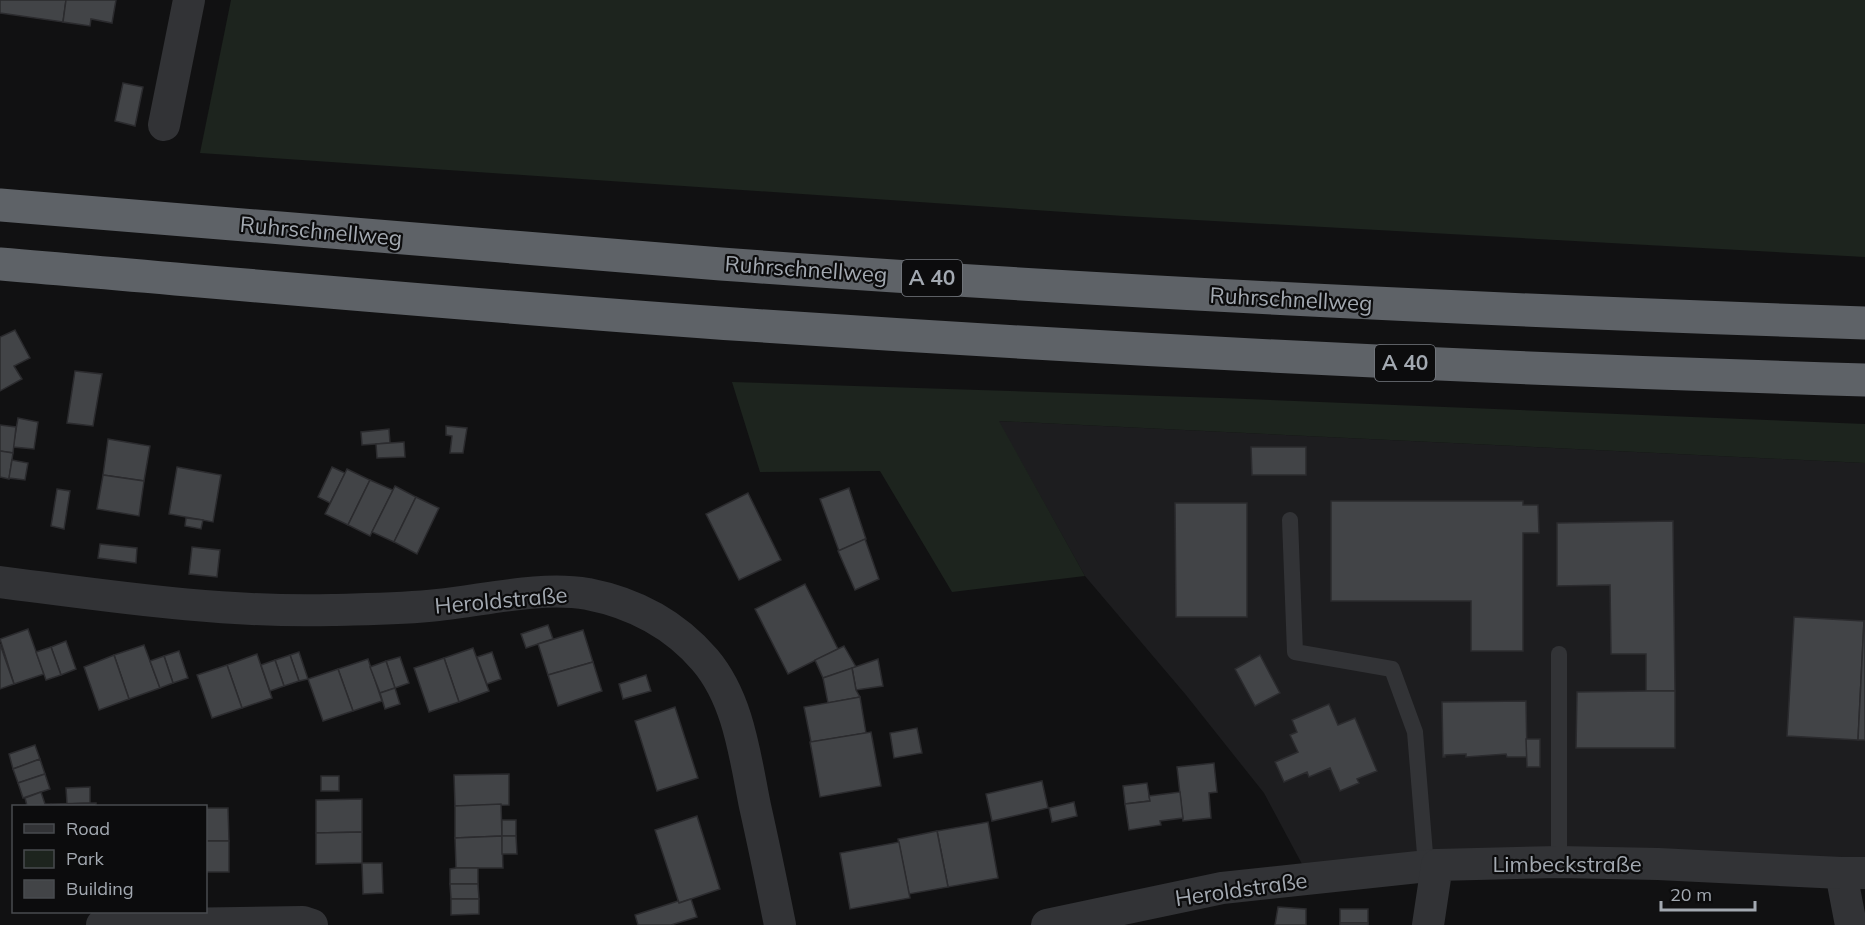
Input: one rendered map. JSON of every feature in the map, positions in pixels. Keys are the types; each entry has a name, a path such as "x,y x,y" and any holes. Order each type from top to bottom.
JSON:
{"highway":[{"name":"Ruhrschnellweg","path":"0,205 722,264 1040,285 1451,307 1865,322"},
{"name":"A 40","path":"0,264 744,325 993,341 1346,361 1865,380"}],"street":[{"path":"164,125 189,0"},
{"name":"Heroldstraße","path":"0,582 136,599 279,610 434,606 543,592 588,594 634,607 668,625 681,636 706,661 726,693 741,735 780,925"},
{"name":"Limbeckstraße","path":"1431,866 1559,862 1853,873"},
{"path":"1428,925 1431,866"},
{"name":"Heroldstraße","path":"1047,925 1222,888 1431,866"},
{"path":"1851,925 1853,873"},
{"path":"102,925 303,922 312,925"}],"lane":[{"path":"1290,520 1295,652 1392,669 1415,732 1431,866"},
{"path":"1559,654 1559,862"}],"shaded area":[{"path":"998,421 1865,463 1865,873 1310,879 1264,793 1186,695 1085,576"}],"green space":[{"path":"231,0 1865,0 1865,257 1124,216 200,153"},
{"path":"732,382 1221,398 1865,424 1865,463 999,421 1085,576 952,592 880,471 760,472"}],"building":[{"path":"0,0 66,0 63,22 0,13"},
{"path":"66,0 116,0 112,23 91,19 90,26 63,22"},
{"path":"123,83 143,87 135,126 115,121"},
{"path":"15,330 30,358 14,366 22,379 0,391 0,337"},
{"path":"75,371 102,374 93,426 67,423"},
{"path":"18,418 38,422 34,449 13,447"},
{"path":"0,425 16,427 13,453 0,451"},
{"path":"446,426 467,428 463,453 450,453 452,436 446,435"},
{"path":"389,429 390,443 362,445 361,432"},
{"path":"108,439 150,446 144,481 103,475"},
{"path":"404,442 405,457 377,458 376,444"},
{"path":"1251,447 1306,447 1306,475 1252,475"},
{"path":"0,451 13,453 9,479 0,477"},
{"path":"12,460 28,463 25,480 9,478"},
{"path":"177,467 221,475 213,522 169,514"},
{"path":"332,467 345,473 330,503 318,497"},
{"path":"347,469 370,480 348,525 325,514"},
{"path":"103,475 144,481 139,516 97,509"},
{"path":"370,480 393,490 370,536 348,525"},
{"path":"395,486 416,497 394,542 372,532"},
{"path":"849,488 866,539 839,551 820,499"},
{"path":"57,489 70,491 64,529 51,526"},
{"path":"748,493 781,560 739,580 706,514"},
{"path":"416,497 439,508 417,554 394,542"},
{"path":"1331,501 1523,501 1523,505 1538,505 1539,533 1523,533 1523,651 1471,651 1471,601 1331,601"},
{"path":"1175,503 1247,503 1247,617 1176,617"},
{"path":"186,518 203,520 201,529 185,526"},
{"path":"1673,521 1675,691 1646,691 1646,654 1611,654 1610,585 1557,586 1557,523"},
{"path":"865,539 879,579 855,590 838,551"},
{"path":"100,544 137,548 136,563 98,558"},
{"path":"192,547 220,550 217,577 189,574"},
{"path":"805,584 838,649 788,674 755,609"},
{"path":"1794,617 1864,621 1858,740 1787,736"},
{"path":"1864,621 1865,740 1858,740"},
{"path":"548,625 553,639 526,648 521,634"},
{"path":"28,629 44,674 14,684 0,639"},
{"path":"583,630 593,662 548,675 538,644"},
{"path":"66,641 76,669 61,675 51,647"},
{"path":"0,644 14,684 0,689"},
{"path":"144,645 160,688 129,699 114,655"},
{"path":"844,646 856,667 823,678 815,660"},
{"path":"51,647 61,675 46,680 36,652"},
{"path":"473,648 489,691 459,702 444,658"},
{"path":"179,651 188,678 173,683 164,656"},
{"path":"299,652 308,679 299,681 290,655"},
{"path":"492,652 501,679 487,684 477,657"},
{"path":"257,654 272,698 242,708 227,665"},
{"path":"114,655 129,699 99,710 84,667"},
{"path":"290,655 299,681 284,686 275,660"},
{"path":"1260,655 1280,693 1255,706 1235,669"},
{"path":"164,656 173,683 160,688 150,661"},
{"path":"400,657 409,683 395,688 386,661"},
{"path":"444,658 459,702 429,712 414,668"},
{"path":"368,659 382,701 353,711 338,669"},
{"path":"878,659 883,686 856,690 852,668"},
{"path":"275,660 284,686 270,691 261,665"},
{"path":"386,661 395,688 380,693 370,667"},
{"path":"593,662 602,691 558,706 548,675"},
{"path":"227,665 242,708 212,718 197,675"},
{"path":"852,668 856,690 860,697 828,703 823,678"},
{"path":"338,669 353,711 323,721 308,679"},
{"path":"646,675 651,691 623,699 619,684"},
{"path":"395,688 400,704 385,709 380,693"},
{"path":"1675,691 1675,748 1576,748 1577,692"},
{"path":"860,697 866,733 811,742 804,707"},
{"path":"1526,701 1527,757 1507,757 1506,754 1466,757 1466,754 1443,757 1442,702"},
{"path":"1329,704 1338,725 1355,718 1377,771 1357,779 1359,783 1340,791 1330,768 1309,777 1307,772 1284,782 1275,762 1298,752 1290,735 1297,732 1292,720"},
{"path":"675,707 698,778 657,791 635,721"},
{"path":"917,728 922,753 894,758 890,733"},
{"path":"871,732 881,786 820,797 810,742"},
{"path":"1526,739 1540,739 1540,767 1527,767"},
{"path":"35,745 40,759 13,769 9,754"},
{"path":"40,759 45,774 18,783 13,769"},
{"path":"1214,763 1217,792 1209,793 1211,818 1183,821 1177,767"},
{"path":"45,774 50,789 23,798 18,783"},
{"path":"509,774 509,805 455,806 454,775"},
{"path":"321,776 339,776 339,791 321,791"},
{"path":"1042,781 1048,808 992,821 986,794"},
{"path":"1147,783 1150,801 1125,804 1123,786"},
{"path":"90,787 90,803 67,804 66,788"},
{"path":"41,792 45,804 51,805 27,805 25,798"},
{"path":"1180,792 1183,818 1160,821 1161,825 1129,830 1125,804 1150,801 1149,796"},
{"path":"362,799 362,832 316,833 316,800"},
{"path":"1074,802 1077,816 1052,822 1049,808"},
{"path":"96,803 96,805 51,805"},
{"path":"501,804 502,836 455,838 455,806"},
{"path":"207,808 228,808 229,841 207,841"},
{"path":"697,816 720,889 679,903 655,830"},
{"path":"502,820 516,820 516,836 502,836"},
{"path":"988,822 998,878 948,887 937,831"},
{"path":"937,831 948,887 909,894 898,839"},
{"path":"362,832 362,863 316,864 316,833"},
{"path":"502,836 503,868 456,868 455,838"},
{"path":"502,836 516,836 517,854 502,854"},
{"path":"207,841 229,841 229,872 207,872"},
{"path":"899,842 910,898 850,909 840,853"},
{"path":"362,863 382,863 383,893 363,894"},
{"path":"478,868 478,884 450,884 450,869"},
{"path":"450,884 478,884 479,899 451,899"},
{"path":"451,899 479,899 479,914 451,915"},
{"path":"691,899 697,917 671,925 638,925 635,915"},
{"path":"1278,907 1306,909 1306,925 1275,925"},
{"path":"1340,909 1368,909 1368,923 1340,923"},
{"path":"1340,923 1368,923 1368,925 1340,925"}]}
